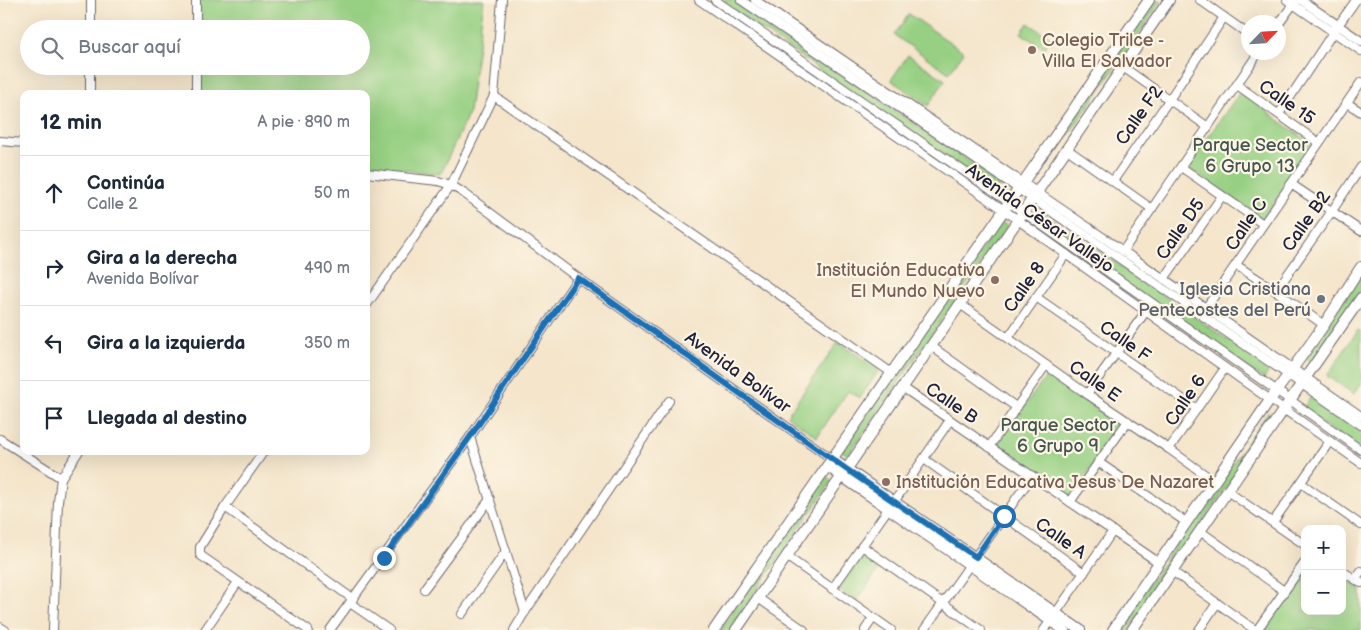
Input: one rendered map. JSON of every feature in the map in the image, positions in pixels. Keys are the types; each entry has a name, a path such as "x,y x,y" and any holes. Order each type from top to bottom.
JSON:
{"street":[{"path":"91,0 91,20"},
{"path":"196,0 196,20"},
{"path":"370,300 451,185 494,96 502,0"},
{"name":"Avenida César Vallejo","path":"700,0 1007,206"},
{"name":"Avenida César Vallejo","path":"715,0 1007,206 1066,254 1361,463"},
{"name":"Avenida César Vallejo","path":"741,0 1021,186"},
{"name":"Avenida César Vallejo","path":"755,0 1303,380 1361,416"},
{"path":"714,630 1149,0"},
{"path":"736,630 1169,0"},
{"path":"1200,0 1241,29"},
{"path":"1301,0 1361,51"},
{"path":"1279,114 1335,28 1356,0"},
{"path":"1284,15 1292,1 1335,28 1361,41"},
{"name":"Calle F2","path":"1112,181 1224,17"},
{"path":"1123,251 1254,60"},
{"path":"1123,67 1208,127"},
{"path":"90,75 90,90"},
{"path":"196,75 196,90"},
{"name":"Calle C","path":"1206,308 1361,82"},
{"name":"Calle 15","path":"1237,85 1319,143"},
{"path":"494,96 892,373"},
{"path":"1347,103 1361,112"},
{"path":"0,141 20,143"},
{"path":"1067,149 1152,209"},
{"path":"1181,167 1263,224"},
{"name":"Calle B2","path":"1276,291 1361,167"},
{"name":"Avenida Bolívar","path":"370,173 438,181 451,185 465,194 844,473 1053,616 1080,630"},
{"path":"1290,184 1361,231"},
{"name":"Avenida César Vallejo","path":"1034,195 1164,279 1290,371"},
{"name":"Calle D5","path":"1164,279 1222,196"},
{"name":"Avenida César Vallejo","path":"1020,216 1361,450"},
{"name":"Calle 8","path":"1008,338 1066,254"},
{"path":"1236,265 1324,325"},
{"path":"1113,630 1276,390 1324,325 1361,267"},
{"path":"330,630 470,437 578,278"},
{"name":"Calle F","path":"1036,297 1197,409"},
{"path":"1132,630 1361,298"},
{"name":"Calle E","path":"960,304 1214,481"},
{"path":"1087,394 1146,311"},
{"path":"931,346 1016,407"},
{"path":"989,446 1046,365"},
{"name":"Calle 6","path":"1169,449 1225,368"},
{"name":"Avenida César Vallejo","path":"1303,380 1361,425"},
{"name":"Calle B","path":"902,388 1158,562"},
{"path":"514,630 669,401"},
{"path":"832,589 950,420"},
{"path":"1070,502 1128,421"},
{"path":"470,437 525,612"},
{"path":"0,438 20,451"},
{"path":"1273,522 1330,441"},
{"path":"26,455 61,478"},
{"path":"53,630 58,502 61,478 76,455"},
{"path":"261,455 200,547 200,556 308,630"},
{"name":"Calle A","path":"924,459 1084,573"},
{"path":"1098,462 1186,522"},
{"path":"924,630 1032,476"},
{"path":"1300,483 1361,526"},
{"path":"1227,491 1301,542"},
{"path":"424,589 490,499"},
{"path":"225,507 389,630"},
{"path":"1044,630 1113,531"},
{"path":"1200,531 1284,591"},
{"path":"862,546 981,630"},
{"path":"462,614 506,551"},
{"path":"786,556 891,630"},
{"path":"1172,571 1256,630 1301,568"},
{"path":"1346,573 1358,581 1361,571"},
{"path":"205,630 238,582"},
{"path":"758,598 804,630"},
{"path":"1199,630 1217,603"},
{"name":"Avenida Bolívar","path":"1053,616 1064,630"},
{"path":"865,630 873,618"},
{"path":"0,627 5,630"}],"green space":[{"path":"198,0 484,0 469,112 441,174 370,166 370,90 198,90 198,75 370,75 370,20 198,20"},
{"path":"718,0 734,0 1002,184 996,191"},
{"path":"1154,0 1162,0 1042,173 1037,169"},
{"path":"909,14 964,52 949,73 894,35"},
{"path":"1028,23 1051,38 1044,49 1021,33"},
{"path":"908,55 945,80 928,106 891,80"},
{"name":"Parque Sector 6 Grupo 13","path":"1240,92 1314,146 1262,219 1187,167"},
{"path":"1042,212 1270,369 1264,379 1035,221"},
{"path":"1001,222 1007,226 848,455 842,451"},
{"path":"1361,274 1361,289 1311,362 1304,357"},
{"path":"1358,330 1361,332 1361,384 1354,394 1327,376"},
{"path":"838,342 879,370 860,398 848,391 817,437 787,416"},
{"name":"Parque Sector 6 Grupo 9","path":"1048,374 1121,426 1070,498 996,446"},
{"path":"1312,395 1361,429 1361,450 1302,410"},
{"path":"1268,412 1275,418 1128,630 1117,630"},
{"path":"826,476 832,481 729,630 720,630"},
{"path":"863,554 881,566 856,602 839,590"},
{"path":"1301,579 1301,615 1346,615 1346,580 1361,590 1361,630 1264,630"}],"place":[{"name":"Colegio Trilce - Villa El Salvador","path":"1032,50"},
{"name":"Institución Educativa El Mundo Nuevo","path":"995,280"},
{"name":"Iglesia Cristiana Pentecostes del Perú","path":"1321,299"},
{"name":"Institución Educativa Jesus De Nazaret","path":"886,482"}],"route":[{"path":"384,558 470,437 578,278 846,469 976,557 1004,516"}]}
